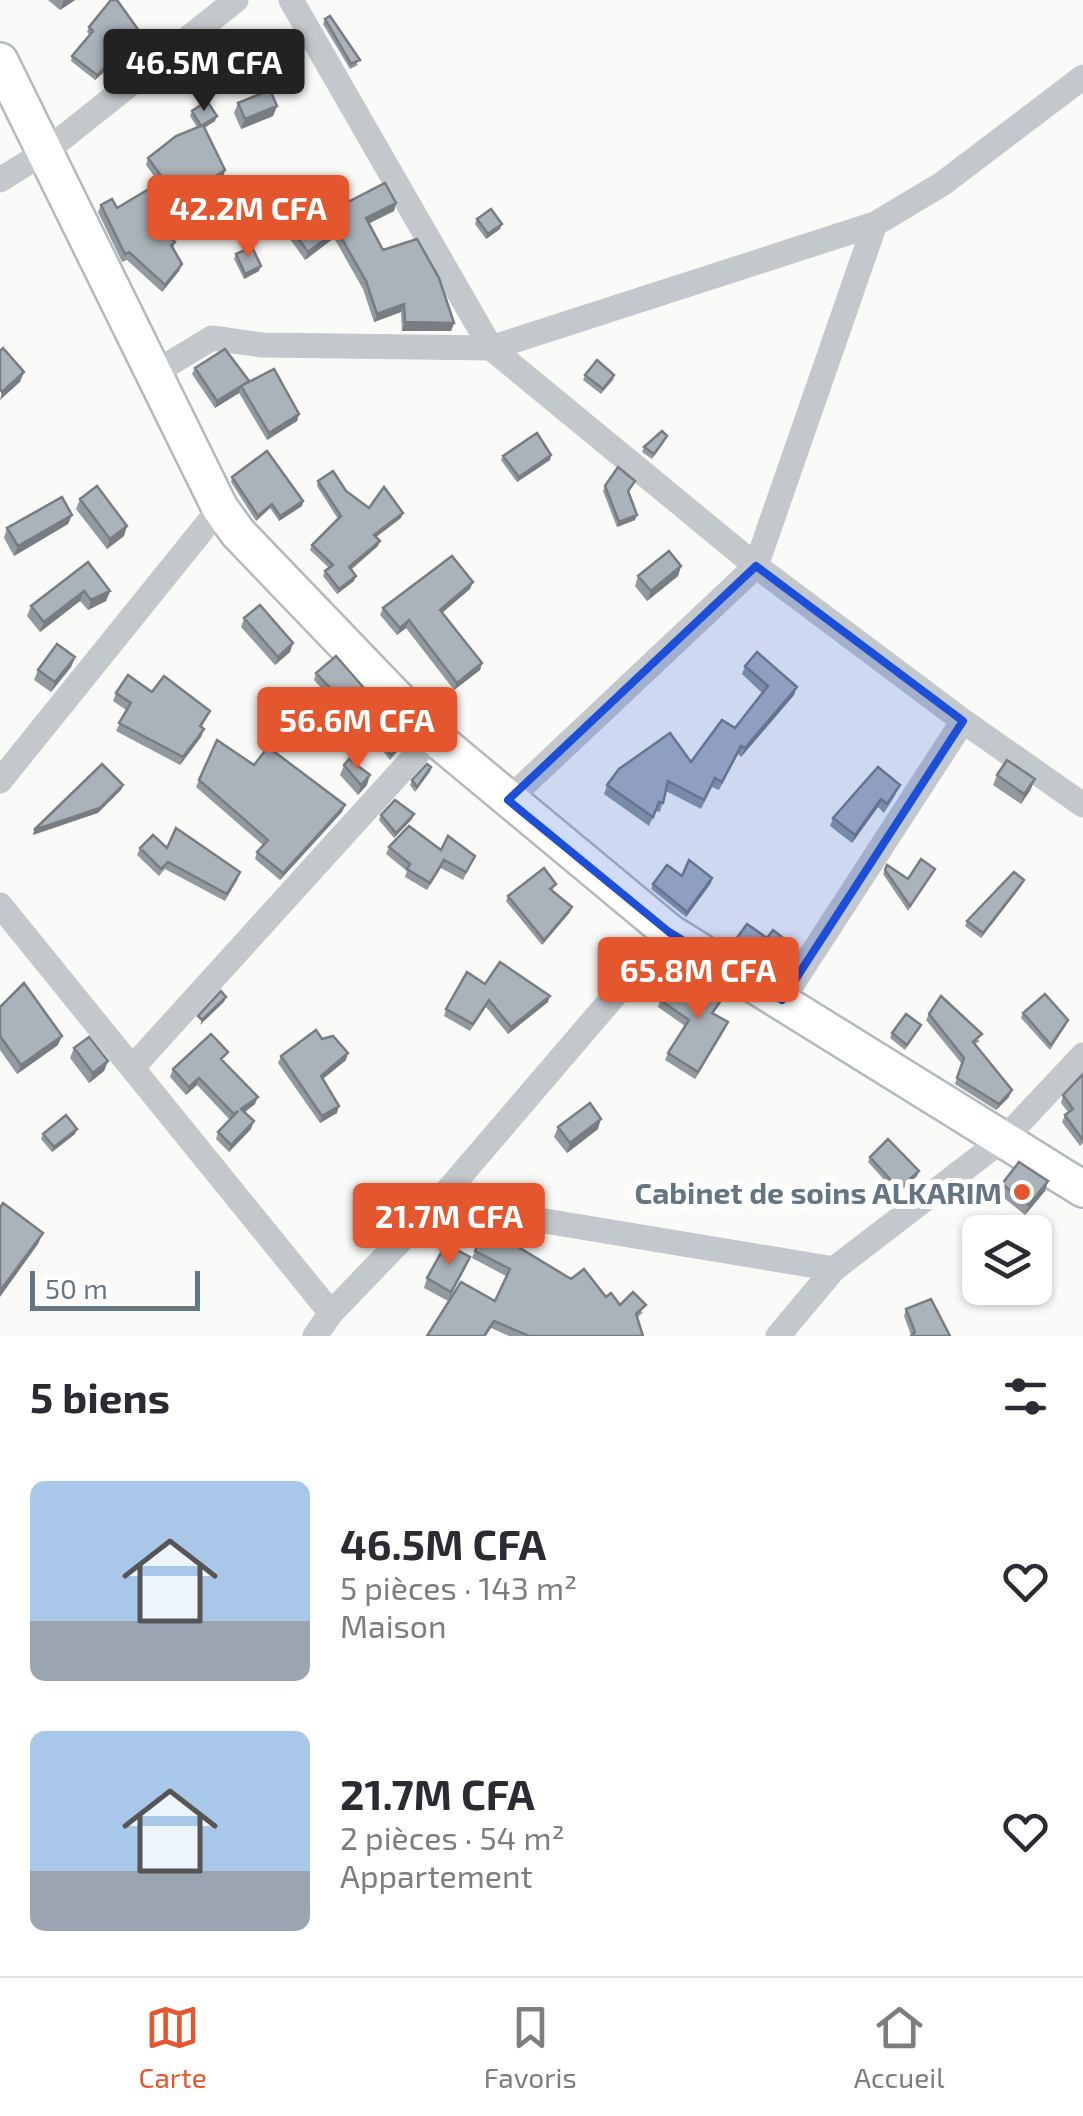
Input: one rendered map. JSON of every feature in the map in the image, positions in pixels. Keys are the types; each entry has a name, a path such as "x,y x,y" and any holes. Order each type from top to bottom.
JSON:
{"street":[{"path":"0,180 46,152 236,0"},
{"path":"291,0 491,348 756,566 1083,805"},
{"path":"0,61 220,508 238,533 434,736 669,932 1083,1189"},
{"path":"154,372 212,338 263,345 491,348 875,224 942,184 1083,77"},
{"path":"508,800 756,566 875,224"},
{"path":"0,781 220,508"},
{"path":"782,1000 963,721"},
{"path":"132,1068 434,736"},
{"path":"0,905 331,1312"},
{"path":"315,1336 331,1312 437,1203 669,932"},
{"path":"778,1336 834,1269 1006,1138 1083,1054"},
{"path":"437,1203 834,1269"}],"highlighted area":[{"path":"756,566 963,721 782,1000 669,932 508,800"}],"building":[{"path":"111,0 117,0 142,35 97,75 72,56"},
{"path":"330,16 360,60 351,64 325,19"},
{"path":"270,90 277,106 245,119 238,103"},
{"path":"207,101 217,116 201,126 192,111"},
{"path":"203,125 225,170 152,218 175,242 171,245 182,264 165,285 129,252 125,254 101,205 112,199 117,208 164,180 148,158 176,136"},
{"path":"385,183 396,203 366,218 383,250 417,239 439,278 454,323 405,322 404,304 377,314 366,281 337,230 308,252 285,220 337,189 344,204"},
{"path":"491,209 502,224 488,234 477,219"},
{"path":"252,247 261,266 245,274 236,254"},
{"path":"3,348 24,372 2,392 0,351"},
{"path":"225,349 249,381 217,401 195,368"},
{"path":"597,360 614,375 603,389 585,375"},
{"path":"274,369 299,414 269,433 241,386"},
{"path":"662,431 667,436 654,454 644,447"},
{"path":"537,433 551,455 519,477 503,456"},
{"path":"267,451 303,501 280,516 272,504 258,516 232,477"},
{"path":"618,467 635,481 628,491 637,515 619,522 605,486"},
{"path":"333,471 346,491 369,508 384,487 403,513 374,535 380,541 349,567 356,576 339,589 325,571 333,565 312,545 341,516 318,481"},
{"path":"97,486 127,526 110,539 80,499"},
{"path":"62,497 72,515 18,546 7,528"},
{"path":"669,551 681,566 651,591 638,576"},
{"path":"452,556 473,582 440,610 482,663 457,683 409,620 400,628 383,608"},
{"path":"88,562 110,591 91,600 84,591 44,622 31,606"},
{"path":"260,605 293,643 278,657 244,618"},
{"path":"57,644 75,657 55,682 38,670"},
{"path":"757,652 797,687 745,748 741,746 722,782 715,778 704,800 668,781 663,803 659,802 653,817 607,785 619,769 670,733 691,762 722,720 735,728 768,686 745,666"},
{"path":"336,656 371,696 319,740 304,722 336,694 316,673"},
{"path":"128,675 152,692 164,676 210,711 200,726 204,729 183,757 119,723 131,703 116,693"},
{"path":"376,728 400,745 391,755 373,732"},
{"path":"217,740 254,765 268,747 345,805 283,873 257,852 268,840 199,780"},
{"path":"349,759 370,775 361,785 344,765"},
{"path":"1007,760 1035,779 1024,794 997,775"},
{"path":"102,764 123,785 100,808 34,830"},
{"path":"427,764 431,767 417,787 412,780"},
{"path":"878,767 900,785 887,804 881,799 855,835 833,818"},
{"path":"395,800 414,814 396,833 381,815"},
{"path":"409,826 441,850 448,836 475,856 466,872 444,860 430,883 407,869 410,864 389,847"},
{"path":"176,828 240,872 227,894 168,862 161,869 140,848 153,835 167,848"},
{"path":"921,859 935,869 910,906 885,870 887,865 908,879"},
{"path":"689,860 712,878 687,912 653,884 667,865 682,876"},
{"path":"544,868 556,884 550,889 572,907 544,940 508,896"},
{"path":"1014,872 1024,880 983,933 967,921"},
{"path":"747,924 767,938 773,930 791,944 775,967 734,942"},
{"path":"500,962 550,996 511,1027 489,1000 473,1024 446,1009 467,972 485,984"},
{"path":"710,974 730,987 712,1013 728,1022 698,1072 668,1053 689,1020 660,1000 666,990 689,1001"},
{"path":"24,983 62,1036 21,1065 0,1036 0,1007"},
{"path":"221,991 226,997 202,1020 198,1016"},
{"path":"1045,994 1068,1020 1051,1045 1023,1013"},
{"path":"941,996 982,1034 973,1042 1012,1090 999,1104 957,1078 964,1058 929,1014"},
{"path":"906,1014 921,1025 907,1045 892,1033"},
{"path":"316,1030 322,1039 333,1036 348,1053 321,1076 339,1106 322,1116 281,1056"},
{"path":"211,1034 228,1052 221,1059 258,1097 241,1109 254,1121 231,1145 218,1132 238,1111 234,1114 199,1078 189,1087 173,1069"},
{"path":"89,1037 108,1061 93,1073 74,1048"},
{"path":"1083,1074 1082,1139 1065,1115 1073,1109 1063,1095"},
{"path":"590,1103 601,1119 570,1143 558,1127"},
{"path":"66,1115 77,1129 54,1147 43,1134"},
{"path":"888,1139 919,1171 899,1189 870,1157"},
{"name":"Cabinet de soins ALKARIM","path":"1019,1162 1048,1181 1029,1205 1002,1184"},
{"path":"3,1203 43,1233 0,1291 0,1208"},
{"path":"498,1222 524,1226 515,1245 571,1279 584,1269 606,1297 611,1293 620,1305 633,1292 646,1305 636,1314 643,1336 529,1336 494,1321 484,1336 427,1336 461,1282 495,1301 510,1269 475,1251 485,1231 492,1234"},
{"path":"446,1244 470,1257 451,1292 427,1278"},
{"path":"931,1299 950,1336 911,1336 915,1332 906,1309"}],"place":[{"name":"Cabinet de soins ALKARIM","path":"1022,1192"}]}
